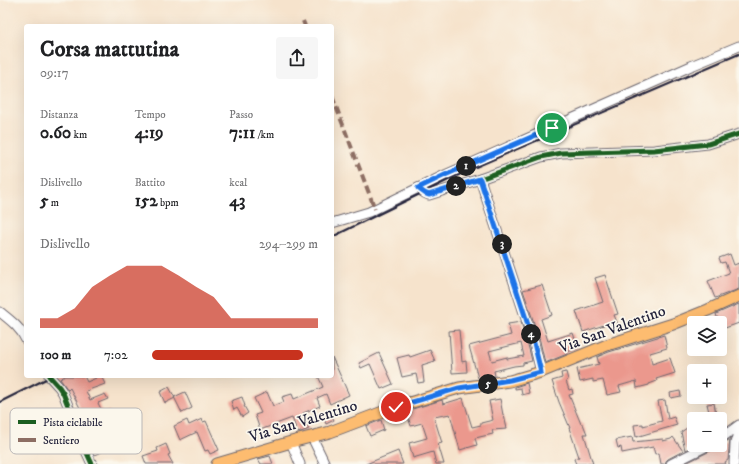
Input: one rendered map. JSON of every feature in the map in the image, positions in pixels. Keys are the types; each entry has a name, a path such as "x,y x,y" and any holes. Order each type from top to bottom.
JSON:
{"main road":[{"name":"Via San Valentino","path":"217,464 330,432 396,407 459,388 510,380 541,372 607,345 673,324 739,296"}],"street":[{"path":"334,222 369,212 452,172 739,46"},
{"path":"418,188 422,192 429,195 480,179 541,157 561,153 662,149 708,144 739,134"},
{"path":"480,179 534,343 541,372"},
{"path":"0,312 24,333"},
{"path":"51,378 59,386 69,408"},
{"path":"727,434 739,425"},
{"path":"734,464 735,443 739,430"},
{"path":"312,437 325,464"},
{"path":"291,442 300,464"},
{"path":"671,464 696,452"},
{"path":"87,454 92,464"}],"building":[{"path":"730,254 734,265 739,263 739,289 715,298 708,281 729,273 725,262 721,263 719,258"},
{"path":"605,275 618,314 614,315 619,327 612,329 610,323 583,332 576,311 603,302 595,278"},
{"path":"542,285 552,315 541,319 548,341 573,333 578,348 545,363 540,341 523,290"},
{"path":"739,304 739,323 727,327 727,316 717,316 716,314"},
{"path":"521,322 532,361 523,363 523,365 494,371 495,376 478,378 469,346 511,335 508,324","holes":["521,343 524,356 507,359 507,357 492,361 489,351"]},
{"path":"459,330 462,362 466,361 467,372 452,373 449,331"},
{"path":"664,335 667,348 650,353 652,364 670,358 675,373 656,379 657,381 649,385 637,388 636,381 619,386 621,392 607,395 603,380 593,382 593,379 580,382 577,369 599,364 597,357"},
{"path":"430,350 435,361 422,365 424,382 418,383 416,374 402,377 397,358 409,355 410,357"},
{"path":"379,353 393,384 381,389 370,364 361,368 359,363"},
{"path":"334,361 349,395 330,404 326,394 317,398 320,406 303,413 309,429 298,433 292,418 260,430 255,415 261,413 254,398 267,392 273,406 284,402 282,397 292,394 294,399 323,387 319,378 334,378"},
{"path":"566,372 568,380 566,381 569,390 572,389 573,394 569,395 581,424 583,424 587,434 584,434 593,464 576,464 574,459 579,457 570,428 552,381 562,378 561,373"},
{"path":"85,378 87,382 96,378 102,378 105,384 86,391 90,400 105,394 108,399 98,403 100,408 80,408 70,388 68,390 60,379"},
{"path":"527,383 529,393 522,395 521,388 515,389 515,387"},
{"path":"169,387 175,398 165,403 160,392"},
{"path":"680,391 681,396 671,398 670,393"},
{"path":"185,392 192,408 182,413 174,397"},
{"path":"242,397 244,406 248,413 242,417 237,408 234,410 231,401"},
{"path":"463,398 472,427 493,420 489,401 500,399 507,429 492,430 493,434 475,438 477,445 460,450 450,414 434,417 442,443 438,444 444,464 436,464 433,452 413,458 409,443 427,438 422,423 411,426 406,411 442,400 443,404"},
{"path":"665,400 668,419 674,417 677,425 636,437 634,425 643,424 643,426 662,421 658,401"},
{"path":"707,404 714,404 716,412 709,412"},
{"path":"331,415 334,420 326,424 324,419"},
{"path":"202,419 203,422 206,421 219,450 210,454 208,450 205,451 197,432 180,440 174,426 187,420 189,425"},
{"path":"381,420 384,430 370,436 366,426"},
{"path":"687,428 687,449 685,450 681,432"},
{"path":"632,437 633,442 663,439 663,441 673,437 683,451 668,459 665,464 661,464 659,453 655,454 653,447 622,453 621,447 618,448 616,440"},
{"path":"730,439 728,460 725,462 726,464 684,464 708,452 727,452 727,441"},
{"path":"166,444 170,454 168,455 173,464 146,464 143,456 158,451 157,448"},
{"path":"398,451 403,464 366,464"},
{"path":"270,456 273,464 261,464 258,459"}],"railway":[{"path":"334,236 471,169 739,54"},
{"path":"0,402 48,378"}],"marked path":[{"path":"334,101 375,209"}],"cycle path":[{"path":"418,188 429,195 480,179 541,157 561,153 654,150 708,144 739,134"},
{"path":"480,179 534,343 541,372"},
{"path":"51,378 63,393 69,408"},
{"path":"87,454 92,464"}],"route":[{"path":"396,407 459,388 510,380 541,372 534,343 480,179 429,195 422,192 418,188 552,128"}]}
